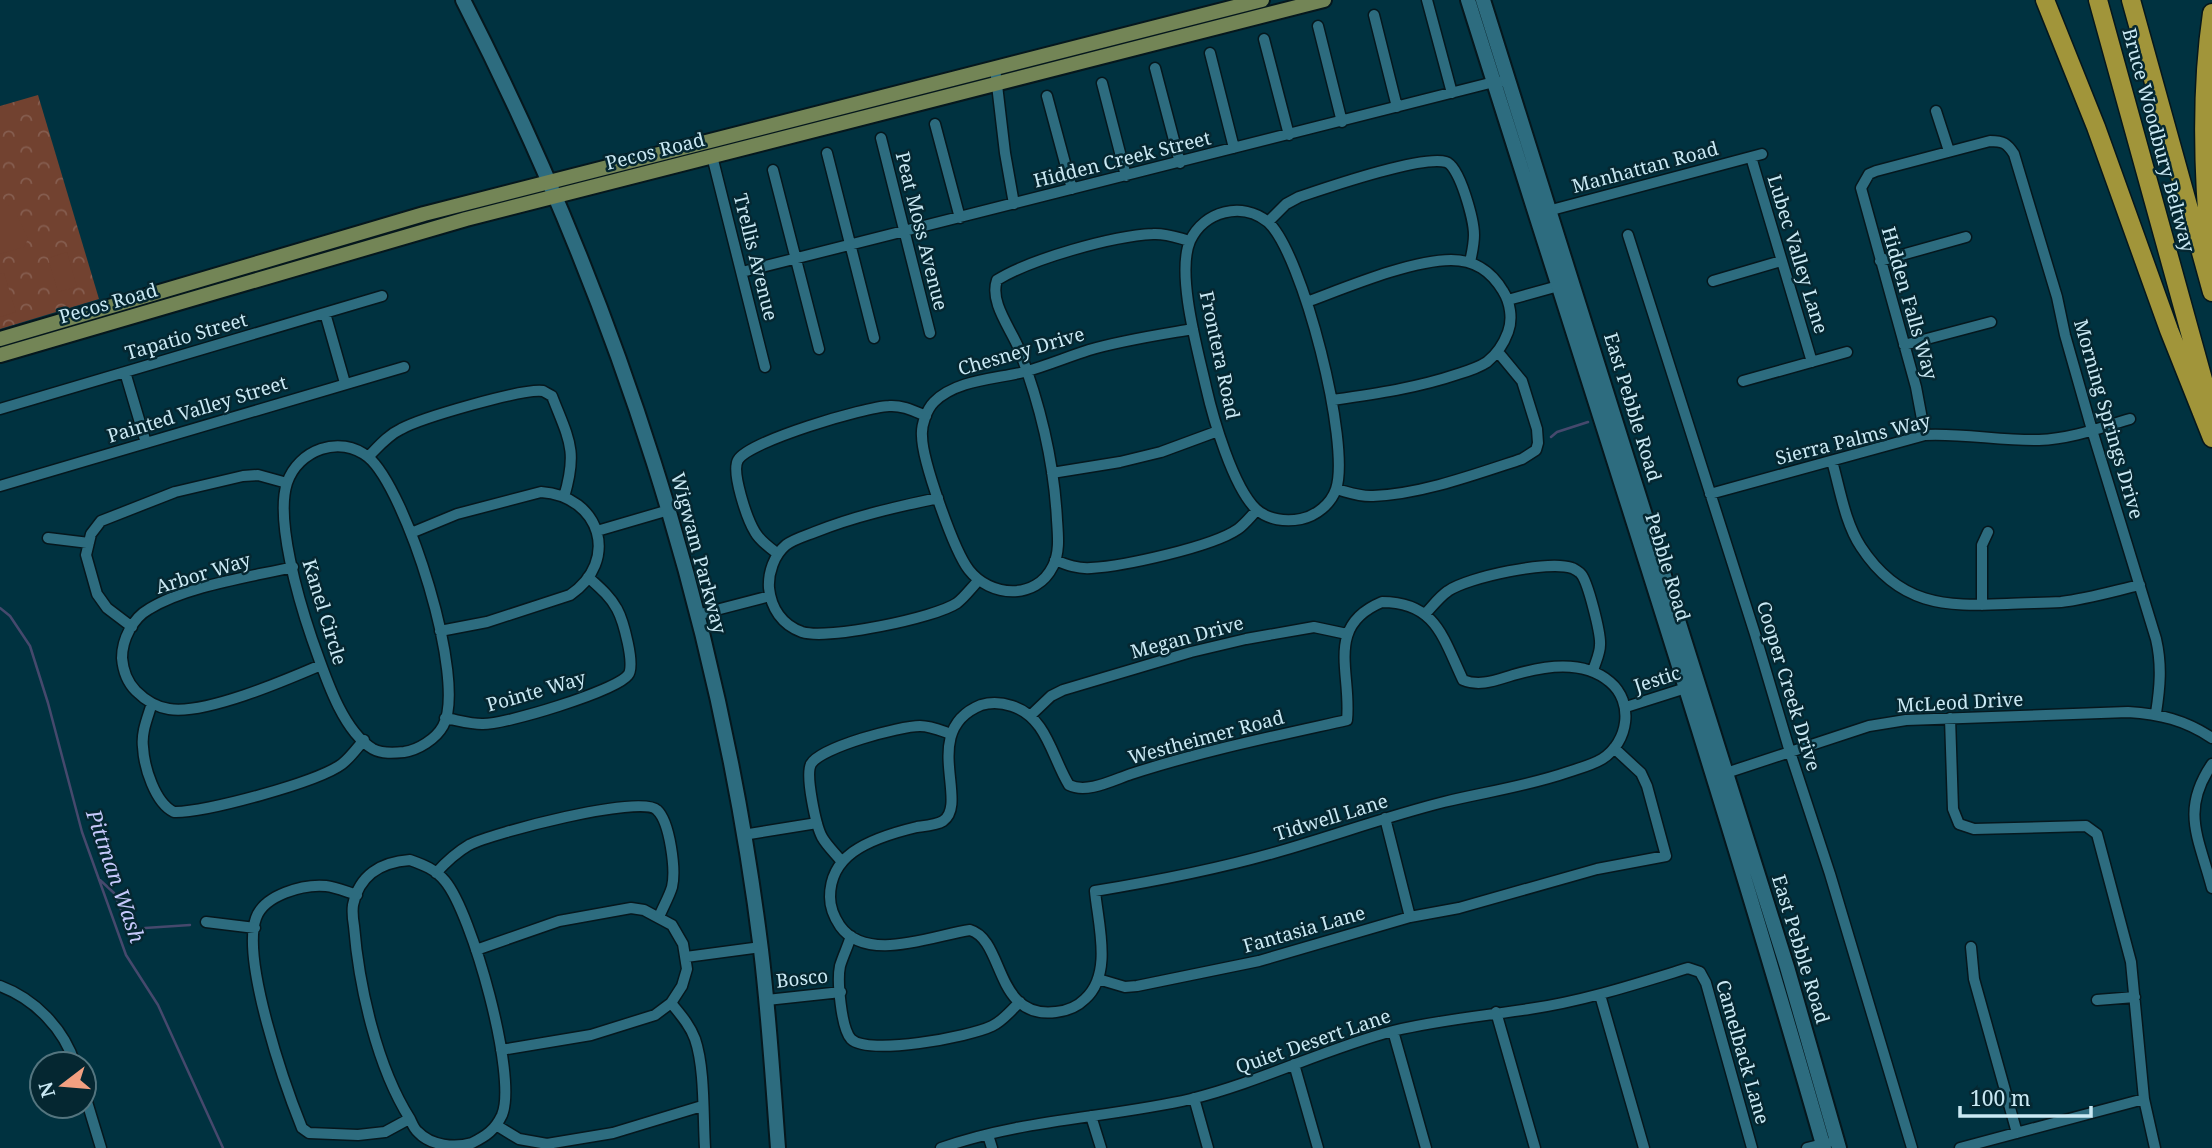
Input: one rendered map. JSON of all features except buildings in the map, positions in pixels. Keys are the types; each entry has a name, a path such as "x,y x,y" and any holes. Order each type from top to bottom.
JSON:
{"highway":[{"path":"2045,0 2096,127 2169,330 2212,439"},
{"name":"Bruce Woodbury Beltway","path":"2098,0 2212,412"},
{"name":"Bruce Woodbury Beltway","path":"2131,0 2212,292"},
{"path":"2212,13 2205,101 2205,153 2212,265"}],"main road":[{"name":"Wigwam Parkway","path":"463,0 550,181 611,334 668,510 697,615 724,732 761,947 778,1148"},
{"name":"Pecos Road","path":"0,355 424,214 743,132 1255,18 1324,0"},
{"path":"1468,0 1494,82 1544,212"},
{"name":"East Pebble Road","path":"1483,0 1511,83 1544,212 1692,686 1787,967 1831,1145"},
{"name":"Pecos Road","path":"0,339 747,147 1254,1"},
{"path":"743,132 747,147"}],"street":[{"path":"1427,0 1452,93"},
{"path":"1254,1 1255,18"},
{"path":"1374,15 1396,107"},
{"path":"1318,26 1342,122"},
{"path":"1264,39 1289,135"},
{"path":"1210,53 1234,148"},
{"path":"1155,68 1180,163"},
{"path":"996,76 1014,204"},
{"name":"Hidden Creek Street","path":"742,272 1494,82 1511,83"},
{"path":"1102,83 1126,176"},
{"path":"1047,96 1072,190"},
{"path":"1936,111 1949,151"},
{"path":"935,124 960,218"},
{"name":"Peat Moss Avenue","path":"881,138 930,333"},
{"name":"Morning Springs Drive","path":"1949,151 2001,141 2008,145 2014,154 2161,660 2156,713"},
{"name":"Hidden Falls Way","path":"1925,436 1916,387 1861,196 1863,180 1876,171 1949,151"},
{"path":"827,153 874,338"},
{"name":"Manhattan Road","path":"1544,212 1762,154"},
{"name":"Trellis Avenue","path":"712,156 765,367"},
{"name":"Lubec Valley Lane","path":"1751,157 1812,362"},
{"path":"1268,222 1286,204 1335,184 1432,161 1446,162 1459,174 1474,225 1475,238 1470,262"},
{"path":"773,170 820,349"},
{"path":"778,554 756,535 751,525 735,467 740,457 753,448 792,432 836,418 888,406 901,407 926,416 922,435 938,498 969,571 987,587 1017,592 1042,580 1054,566 1055,560 1059,548 1052,473 1042,421 1026,371 998,304 997,280 1013,270 1062,253 1104,243 1153,234 1166,234 1190,241 1207,219 1224,212 1243,211 1261,217 1276,230 1287,252 1307,302 1322,351 1332,400 1340,475 1331,500 1303,519 1282,521 1257,510 1232,533 1184,550 1149,558 1091,568 1071,566 1055,560"},
{"name":"Cooper Creek Drive","path":"1628,235 1854,950 1912,1148"},
{"path":"1880,261 1966,237"},
{"name":"Frontera Road","path":"1190,241 1186,251 1186,277 1193,329 1213,416 1237,477 1257,510"},
{"path":"1307,302 1415,266 1449,260 1470,262 1494,277 1508,300 1510,326 1498,352 1480,366 1397,391 1332,400"},
{"path":"1713,281 1782,261"},
{"path":"1508,300 1567,284"},
{"name":"Tapatio Street","path":"0,409 382,296"},
{"path":"326,313 345,383"},
{"path":"1904,345 1991,322"},
{"name":"Chesney Drive","path":"926,416 932,404 949,390 1026,371 1130,340 1193,329"},
{"path":"1336,489 1360,496 1374,496 1421,488 1522,459 1536,450 1537,429 1522,381 1498,352"},
{"path":"1743,381 1847,352"},
{"name":"Painted Valley Street","path":"0,486 404,367"},
{"path":"125,372 146,443"},
{"path":"368,457 400,429 501,398 544,391 552,396 570,443 572,471 564,497"},
{"name":"Sierra Palms Way","path":"1710,494 1925,436 1950,434 2039,440 2092,430 2130,419"},
{"path":"1052,473 1161,452 1219,431"},
{"path":"152,703 143,747 158,794 166,808 174,812 263,794 330,771 342,764 364,740 373,749 391,753 410,751 429,742 443,726 450,701 440,631 428,581 411,533 378,465 362,452 342,446 323,447 304,457 291,471 287,483 258,475 243,476 175,492 101,521 91,534 86,555 97,594 107,608 132,627 125,638 122,656 124,671 131,686 152,703 166,709 180,710 215,703 262,690 321,665"},
{"path":"1832,461 1851,526 1860,545 1877,569 1893,582 1929,600 1949,605 2063,601 2140,585"},
{"name":"Kanel Circle","path":"287,483 283,495 284,522 305,617 321,665 341,711 354,733 364,740"},
{"path":"411,533 457,514 529,494 554,493 575,501 592,519 597,531 599,545 595,568 582,587 570,595 487,622 440,631"},
{"path":"938,498 832,525 786,545 778,554 768,579 771,604 790,626 818,635 896,622 947,608 958,602 979,580"},
{"path":"597,531 668,510"},
{"path":"1982,605 1982,545 1988,532"},
{"path":"48,538 89,543"},
{"path":"1425,614 1446,592 1456,586 1491,575 1521,569 1557,566 1573,568 1582,574 1600,630 1600,648 1593,671"},
{"name":"Arbor Way","path":"132,627 137,617 151,607 184,594 293,567"},
{"name":"Pointe Way","path":"445,718 484,724 497,721 551,708 615,685 629,675 632,667 617,608 608,595 588,577"},
{"path":"697,615 770,596"},
{"path":"1347,634 1352,623 1365,610 1382,602 1402,603 1425,614 1438,629 1462,680 1474,685 1533,669 1578,667 1593,671 1611,683 1626,707 1622,736 1614,748"},
{"name":"Megan Drive","path":"1030,716 1051,696 1063,690 1191,652 1314,627 1347,634"},
{"name":"Westheimer Road","path":"1030,716 1044,732 1061,773 1069,785 1083,789 1152,767 1266,737 1347,720 1349,708 1343,656 1347,634"},
{"name":"Jestic","path":"1626,707 1692,686"},
{"path":"1030,716 1021,709 1003,703 984,704 967,713 951,734 947,756 950,812 943,821 901,831 862,846 837,867 830,884 830,905 839,925 861,942 901,944 956,932 980,932 989,945 1004,983 1025,1007 1048,1013 1063,1011 1085,999 1098,979"},
{"name":"McLeod Drive","path":"1720,775 1869,726 1906,720 2156,713 2184,722 2212,738"},
{"path":"1950,718 1953,810 1959,824 1974,829 2086,826 2097,834 2131,962 2144,1099 2155,1148"},
{"path":"842,862 821,836 817,823 809,782 809,769 813,761 825,753 880,733 912,726 925,726 951,734"},
{"name":"Tidwell Lane","path":"1098,979 1101,961 1096,891 1163,880 1276,853 1385,818 1550,778 1594,764 1614,748"},
{"name":"Fantasia Lane","path":"1098,979 1125,986 1164,981 1259,961 1410,916 1459,908 1597,869 1667,856 1641,773 1614,748"},
{"path":"2212,764 2196,791 2193,810 2212,888"},
{"path":"436,873 448,860 470,845 539,823 634,805 650,806 657,810 667,827 674,873 660,917"},
{"path":"1385,818 1410,916"},
{"path":"743,835 817,823"},
{"path":"410,860 428,866 436,873 447,882 476,950 491,999 506,1094 502,1114 490,1134 468,1145 452,1147 434,1143 417,1132 402,1108 385,1067 363,991 352,906 361,884 375,869 391,861 410,860"},
{"path":"357,895 327,886 312,886 270,900 256,919 253,941 258,981 274,1049 283,1081 302,1128 328,1135 358,1135 385,1132 410,1119"},
{"path":"476,950 559,922 631,908 660,917 671,925 683,944 687,969 682,986 671,1003 654,1015 591,1035 501,1050"},
{"path":"206,922 255,928"},
{"path":"852,936 841,964 843,1021 852,1040 868,1045 916,1044 959,1036 992,1026 1020,1002"},
{"path":"686,957 761,947"},
{"path":"1971,947 1974,979 2017,1133"},
{"name":"Quiet Desert Lane","path":"942,1148 1048,1122 1131,1112 1194,1098 1393,1031 1600,995 1688,968 1695,970"},
{"name":"Camelback Lane","path":"1695,970 1700,972 1706,983 1752,1148"},
{"path":"0,986 36,1007 64,1040 69,1050"},
{"name":"Bosco","path":"766,1000 841,992"},
{"path":"1600,995 1644,1148"},
{"path":"2097,1000 2135,997"},
{"path":"671,1003 689,1026 695,1039 705,1148"},
{"path":"1496,1012 1535,1148"},
{"path":"1393,1031 1426,1148"},
{"path":"1294,1064 1318,1148"},
{"path":"1194,1098 1208,1148"},
{"path":"1960,1148 2144,1099"},
{"path":"496,1125 519,1139 547,1144 613,1133 702,1106"},
{"path":"1091,1116 1101,1148"},
{"path":"92,1120 101,1148"},
{"path":"988,1135 992,1148"},
{"path":"1807,1148 1831,1145"}],"green space":[{"path":"38,95 99,299 0,329 0,106"},
{"path":"0,195 18,217 28,239 24,247 0,254"},
{"path":"67,252 77,287 58,292 48,258"},
{"path":"4,273 16,312 0,317 0,274"}],"waterway":[{"path":"1551,437 1557,432 1588,422"},
{"name":"Pittman Wash","path":"0,608 10,616 30,646 82,832 126,955 158,1005 223,1148"},
{"path":"100,880 114,893 130,931 139,930"},
{"path":"145,928 190,925"}]}
